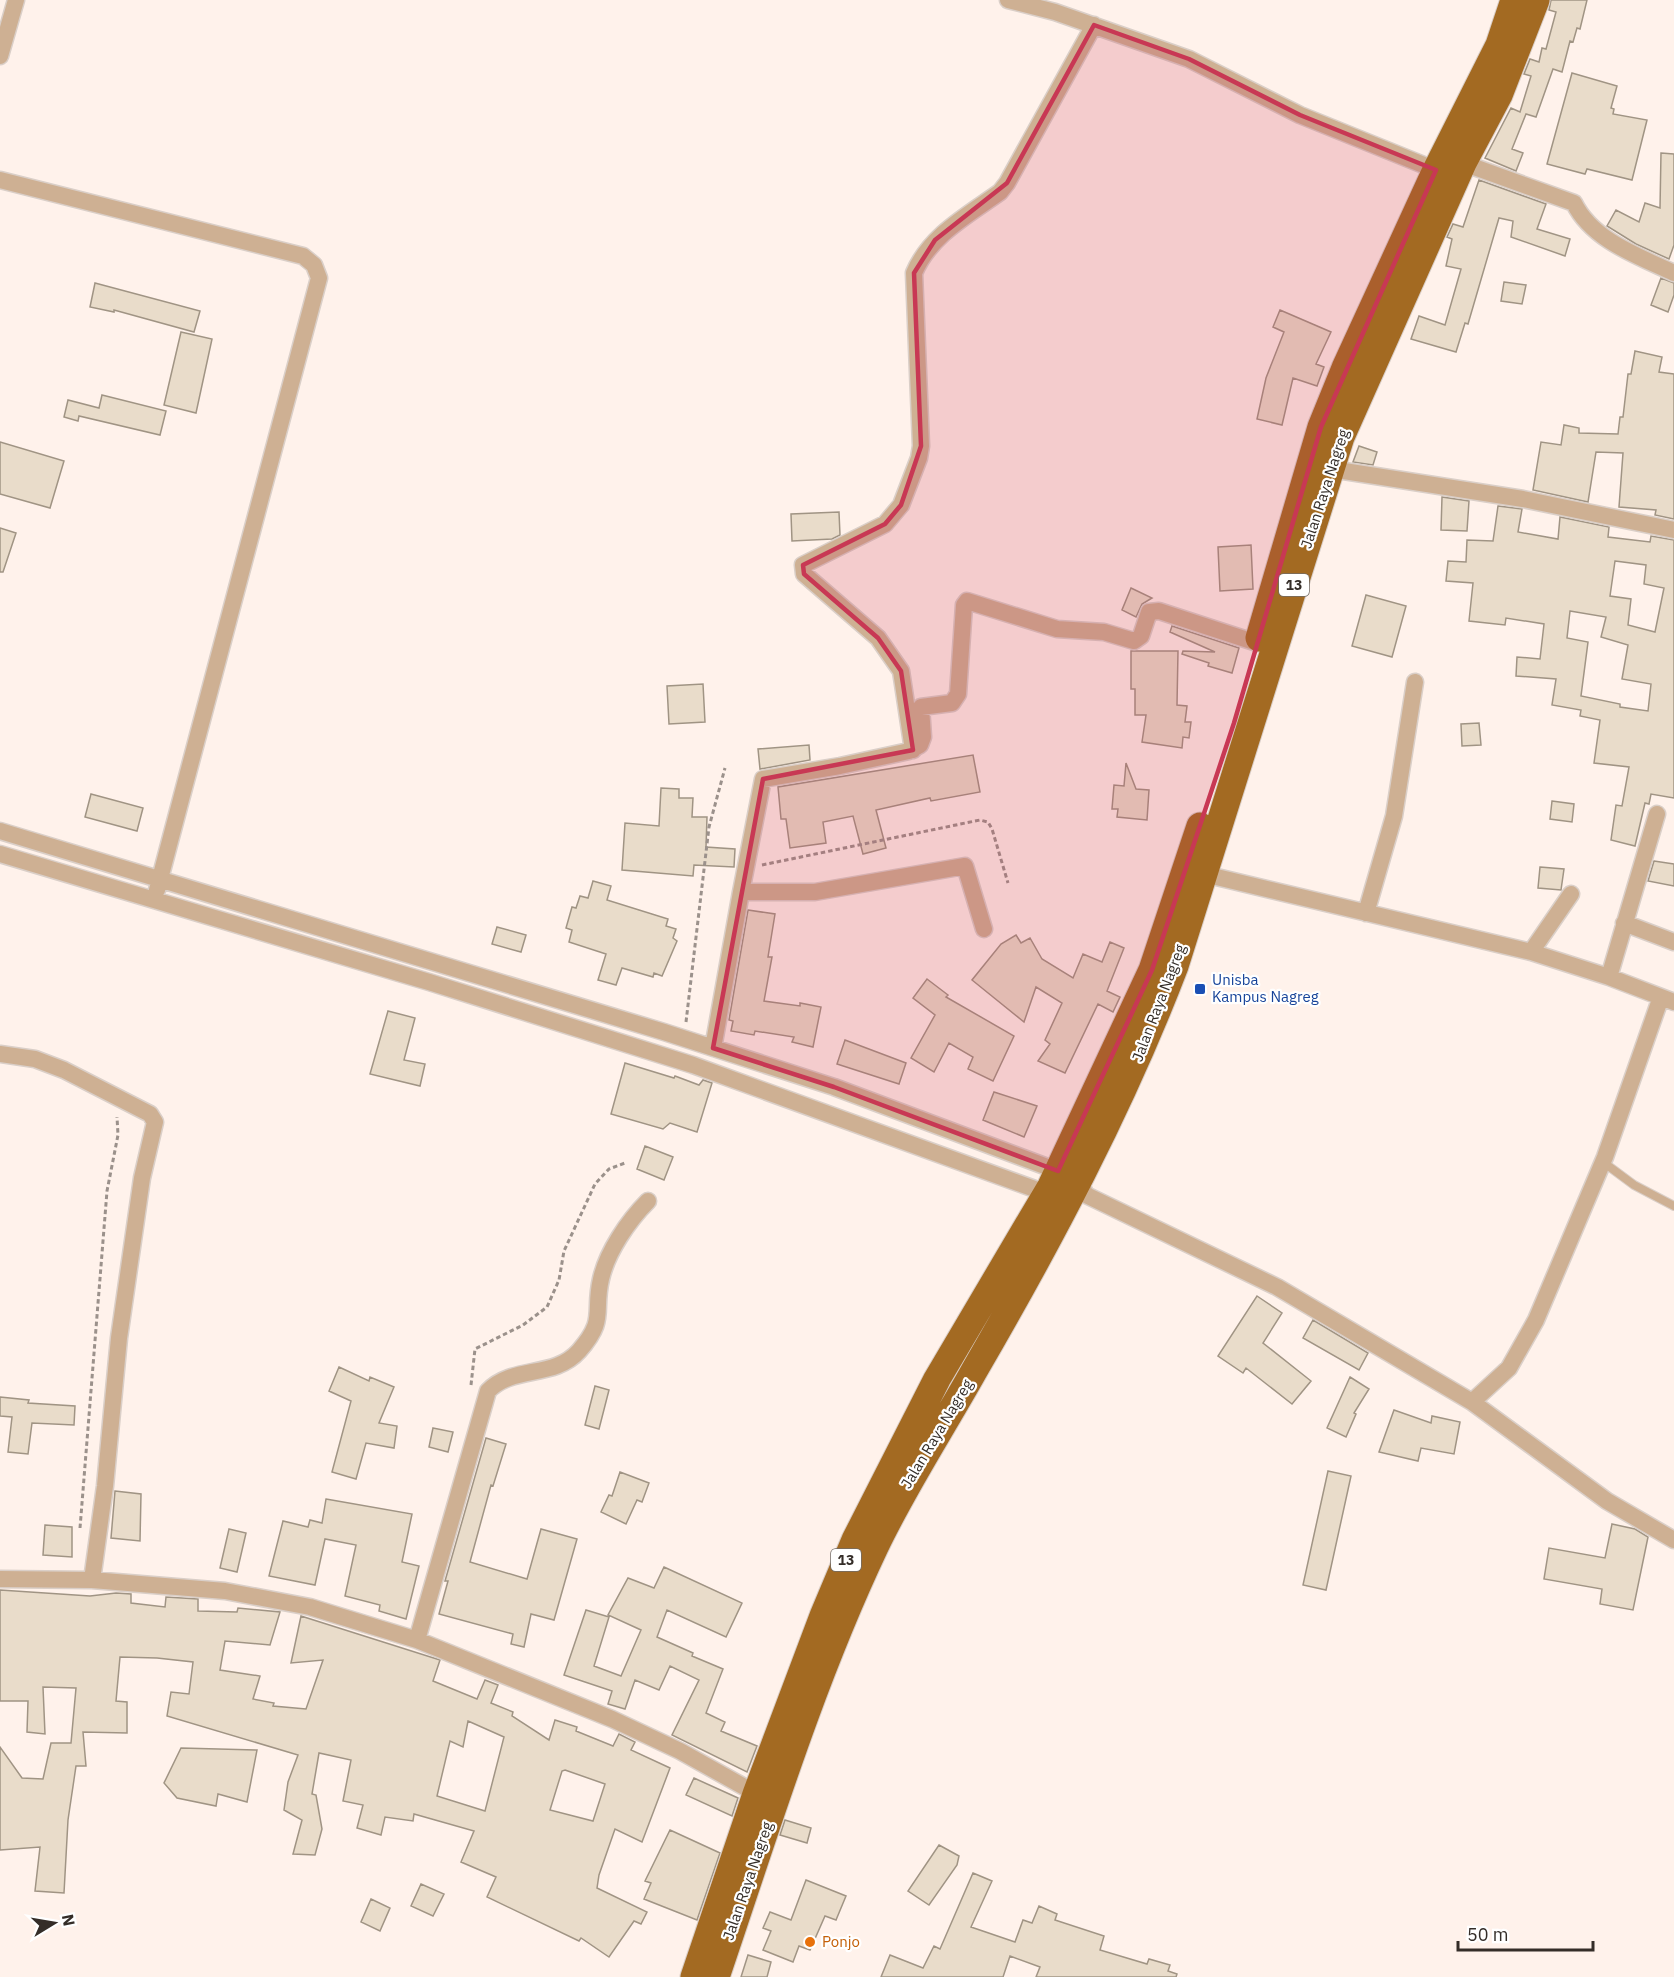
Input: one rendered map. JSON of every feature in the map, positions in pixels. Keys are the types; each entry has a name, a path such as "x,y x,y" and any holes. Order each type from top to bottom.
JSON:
{"highway":[{"name":"Jalan Raya Nagreg","path":"1068,1188 1152,970 1257,643 1321,427 1345,368 1436,170 1499,45 1514,0"},
{"name":"Jalan Raya Nagreg","path":"694,1977 765,1798 875,1546 923,1457 974,1373 1068,1188 1144,1046 1175,966 1341,436 1462,163 1499,95 1536,0"},
{"name":"Jalan Raya Nagreg","path":"716,1977 765,1798"}],"street":[{"path":"0,56 16,0"},
{"path":"1008,0 1094,25 1189,59 1300,115 1436,170"},
{"path":"913,750 901,671 878,638 804,574 803,565 885,524 901,505 919,459 921,446 914,273 922,255 935,240 1000,192 1007,183 1094,25"},
{"path":"1462,163 1574,203 1581,217 1613,243 1674,273"},
{"path":"0,180 303,256 314,265 319,278 154,900"},
{"path":"1331,470 1523,498 1674,530"},
{"path":"713,1048 763,779 840,766 913,750 920,745 923,737 921,707 948,704 957,698 964,605 967,601 1057,629 1104,632 1130,641 1139,639 1149,612 1159,611 1257,643"},
{"path":"1366,913 1394,816 1415,682"},
{"path":"1609,976 1657,814"},
{"path":"0,831 684,1039 834,1087 1068,1188 1277,1287 1472,1402 1607,1501 1674,1540"},
{"path":"0,854 429,982 1068,1188"},
{"path":"741,892 808,892 965,866 984,929"},
{"path":"1204,874 1531,952 1609,976 1667,1000 1536,1320 1509,1368 1472,1402"},
{"path":"1531,952 1571,894"},
{"path":"1624,923 1674,942"},
{"path":"0,1054 35,1059 64,1070 150,1114 155,1122 141,1178 119,1338 105,1486 92,1581"},
{"path":"738,1080 747,1059"},
{"path":"417,1640 488,1391 504,1379 551,1369 577,1353 598,1321 603,1272 629,1223 648,1201"},
{"path":"0,1580 92,1581 225,1591 278,1599 417,1640 612,1719 680,1750 765,1798"}],"lane":[{"path":"1602,1162 1634,1185 1674,1206"}],"path":[{"path":"684,1039 709,827 725,768"},
{"path":"746,869 980,820 988,822 992,829 1008,883"},
{"path":"82,1505 107,1191 118,1135 119,1122 115,1114"},
{"path":"471,1385 475,1349 523,1325 547,1308 559,1280 564,1251 595,1184 609,1169 625,1163"}],"highlighted area":[{"path":"1094,25 1189,59 1300,115 1436,170 1321,427 1234,723 1152,970 1058,1171 834,1087 713,1048 763,779 913,750 901,671 878,638 804,574 803,565 885,524 901,505 921,446 914,273 935,240 1007,183"}],"building":[{"path":"1551,0 1587,0 1580,29 1577,28 1573,42 1570,41 1562,72 1553,69 1536,117 1526,114 1512,149 1523,153 1516,171 1485,158 1511,108 1520,112 1531,76 1524,74 1530,59 1539,62 1542,48 1546,49 1556,12 1549,10"},
{"path":"1572,73 1617,86 1611,108 1614,109 1613,114 1647,120 1632,180 1587,169 1585,174 1547,164"},
{"path":"1661,153 1674,154 1674,245 1669,259 1636,244 1607,226 1616,210 1639,222 1645,203 1660,208"},
{"path":"1479,180 1546,204 1537,229 1570,239 1565,256 1511,237 1513,221 1499,218 1468,324 1465,323 1456,352 1411,339 1419,316 1445,325 1461,269 1446,266 1452,239 1447,237 1453,224 1463,227"},
{"path":"1661,278 1674,283 1674,295 1668,312 1651,305"},
{"path":"1504,282 1526,285 1522,304 1501,301"},
{"path":"95,283 200,311 194,332 114,310 114,312 90,307"},
{"path":"1280,310 1331,332 1316,364 1324,367 1317,386 1293,378 1282,425 1257,419 1266,378 1284,332 1273,327"},
{"path":"181,332 212,339 196,413 164,405"},
{"path":"1635,351 1662,357 1659,372 1674,374 1674,519 1655,515 1656,510 1619,507 1623,453 1596,452 1588,502 1533,490 1541,442 1561,445 1564,425 1579,428 1579,433 1618,434 1620,417 1623,417 1628,374 1631,374"},
{"path":"102,395 166,411 160,435 79,416 78,421 64,417 68,400 99,408"},
{"path":"0,442 64,461 50,508 0,494"},
{"path":"1359,446 1377,452 1373,465 1353,462"},
{"path":"1442,497 1469,501 1467,531 1441,530"},
{"path":"1498,506 1522,509 1518,532 1558,539 1560,517 1609,527 1608,537 1650,542 1651,536 1674,540 1674,798 1651,794 1649,804 1645,803 1635,846 1611,840 1616,805 1622,806 1629,767 1594,763 1600,720 1580,716 1581,710 1552,705 1556,679 1516,676 1517,657 1540,659 1544,624 1506,618 1505,625 1469,621 1473,583 1446,581 1448,561 1466,562 1467,540 1493,541","holes":["1615,561 1646,565 1644,584 1664,588 1655,632 1628,625 1631,599 1610,596","1570,611 1606,617 1601,637 1628,645 1622,679 1651,684 1648,711 1620,707 1620,704 1581,696 1588,642 1567,638"]},
{"path":"839,512 840,535 832,539 792,541 791,514"},
{"path":"0,528 16,533 3,572 0,572"},
{"path":"1251,545 1253,589 1220,591 1218,547"},
{"path":"1131,588 1152,598 1142,604 1136,617 1122,610"},
{"path":"1366,595 1406,606 1392,657 1352,646"},
{"path":"1172,626 1239,648 1232,673 1208,666 1209,663 1182,654 1183,651 1215,652 1170,632"},
{"path":"1131,651 1178,651 1177,705 1187,706 1185,722 1191,722 1189,738 1183,737 1182,748 1142,742 1146,715 1135,715 1135,689 1131,689"},
{"path":"703,684 705,722 669,724 667,686"},
{"path":"1479,723 1481,745 1462,746 1461,724"},
{"path":"809,745 810,760 760,769 758,749"},
{"path":"973,755 980,792 931,801 930,798 876,810 886,848 863,854 853,816 823,822 826,843 790,848 786,819 781,819 778,787"},
{"path":"1126,763 1136,789 1149,790 1147,820 1117,817 1118,809 1112,809 1114,785 1124,786"},
{"path":"661,788 679,789 679,798 693,798 692,817 707,817 706,847 735,849 734,867 694,865 693,876 622,870 625,823 659,826"},
{"path":"91,794 143,808 137,831 85,817"},
{"path":"1552,801 1574,804 1572,822 1550,819"},
{"path":"1654,861 1674,864 1674,886 1648,881"},
{"path":"1540,867 1564,869 1561,890 1538,888"},
{"path":"593,881 611,886 607,900 668,919 666,926 676,929 673,938 677,941 662,976 654,973 653,977 622,968 616,985 598,980 606,954 569,942 572,930 566,928 572,907 576,908 580,896 588,898"},
{"path":"748,910 775,914 768,957 772,957 764,1001 821,1007 813,1047 792,1042 794,1037 755,1031 754,1035 731,1031 733,1021 729,1020"},
{"path":"497,927 526,935 521,952 492,944"},
{"path":"1016,935 1021,943 1030,938 1042,959 1073,978 1083,954 1102,962 1110,942 1124,948 1107,991 1120,997 1113,1012 1098,1004 1065,1073 1038,1061 1050,1044 1045,1040 1062,1003 1036,987 1024,1022 972,980 1001,944"},
{"path":"927,979 948,995 946,997 1014,1036 993,1081 968,1069 973,1057 949,1043 934,1072 911,1058 935,1015 913,998"},
{"path":"388,1011 415,1018 404,1060 425,1064 420,1086 370,1074"},
{"path":"845,1040 906,1063 899,1084 837,1064"},
{"path":"625,1063 699,1085 703,1080 712,1083 697,1132 670,1123 663,1129 611,1114"},
{"path":"994,1092 1037,1106 1024,1137 983,1120"},
{"path":"645,1146 673,1157 664,1180 637,1169"},
{"path":"1257,1296 1282,1313 1263,1343 1311,1381 1292,1404 1246,1368 1243,1373 1218,1356"},
{"path":"1313,1320 1368,1353 1359,1370 1303,1338"},
{"path":"339,1367 369,1381 370,1377 394,1387 379,1423 397,1426 394,1448 366,1443 356,1479 332,1472 351,1401 329,1391"},
{"path":"1350,1377 1369,1389 1354,1413 1356,1414 1346,1437 1327,1428"},
{"path":"595,1386 609,1390 599,1429 585,1425"},
{"path":"0,1397 29,1400 28,1403 75,1406 74,1425 32,1423 28,1454 8,1452 12,1417 0,1416"},
{"path":"1394,1410 1431,1423 1432,1416 1460,1422 1454,1454 1421,1448 1418,1461 1379,1452"},
{"path":"433,1428 453,1432 448,1452 429,1447"},
{"path":"486,1438 506,1444 493,1486 491,1485 470,1562 527,1579 541,1529 577,1539 554,1620 531,1614 524,1647 511,1644 513,1634 439,1614 448,1581 445,1581"},
{"path":"1328,1471 1351,1476 1326,1590 1303,1585"},
{"path":"620,1472 649,1483 642,1502 637,1500 626,1524 601,1512 609,1495 612,1496"},
{"path":"115,1491 141,1494 140,1541 111,1538"},
{"path":"326,1499 412,1514 402,1562 419,1566 406,1619 379,1611 380,1605 345,1596 356,1545 325,1539 315,1585 269,1576 283,1521 308,1527 310,1520 322,1523"},
{"path":"1612,1524 1635,1529 1648,1537 1633,1610 1600,1604 1602,1589 1544,1579 1549,1548 1605,1558"},
{"path":"45,1525 72,1527 72,1557 43,1555"},
{"path":"229,1529 246,1533 237,1572 220,1568"},
{"path":"664,1567 742,1603 726,1637 667,1610 657,1637 693,1653 692,1656 723,1669 706,1713 725,1722 721,1731 757,1746 747,1772 672,1735 699,1680 670,1666 659,1690 635,1680 625,1709 608,1704 612,1691 564,1675 586,1610 609,1617 594,1666 621,1676 641,1630 608,1615 628,1578 654,1588"},
{"path":"0,1590 90,1596 131,1594 131,1603 165,1607 166,1597 198,1599 198,1611 237,1612 238,1608 280,1612 270,1645 225,1641 220,1670 260,1676 253,1699 274,1703 273,1706 306,1709 323,1660 291,1663 301,1616 440,1660 433,1681 477,1699 485,1680 498,1685 491,1703 513,1712 512,1716 549,1740 555,1720 577,1727 576,1731 613,1746 619,1734 635,1742 631,1750 670,1768 642,1842 615,1829 599,1875 597,1888 647,1912 641,1924 634,1921 609,1957 581,1938 579,1941 487,1897 496,1877 461,1862 474,1831 414,1814 413,1821 385,1817 381,1835 357,1828 363,1805 343,1801 351,1760 319,1753 312,1794 316,1795 322,1829 315,1855 293,1854 302,1820 284,1810 288,1782 298,1755 167,1716 171,1692 189,1694 193,1662 157,1658 120,1657 116,1701 127,1702 127,1733 83,1732 86,1766 76,1766 68,1820 64,1893 35,1891 40,1847 0,1850 0,1747 22,1778 43,1779 51,1743 71,1743 76,1688 43,1687 45,1734 27,1732 28,1701 0,1701","holes":["468,1721 504,1737 485,1811 437,1796 450,1741 463,1747","565,1770 605,1784 593,1821 550,1810 562,1771"]},
{"path":"181,1748 257,1750 247,1802 218,1794 216,1806 177,1798 164,1783"},
{"path":"694,1778 738,1798 732,1816 686,1795"},
{"path":"785,1820 811,1828 807,1843 780,1835"},
{"path":"670,1830 720,1853 697,1920 644,1899 651,1883 645,1881"},
{"path":"939,1845 959,1856 957,1865 929,1905 908,1891"},
{"path":"973,1873 992,1881 971,1927 1015,1942 1023,1920 1032,1923 1039,1906 1057,1914 1055,1920 1104,1936 1100,1950 1147,1964 1149,1959 1170,1965 1168,1971 1177,1974 1176,1977 1036,1977 1040,1967 1010,1956 1003,1977 881,1977 890,1955 923,1968 934,1946 940,1949"},
{"path":"806,1880 846,1896 836,1920 825,1916 810,1950 799,1946 793,1962 763,1950 771,1931 763,1928 770,1912 791,1920"},
{"path":"421,1884 444,1894 433,1916 411,1906"},
{"path":"371,1899 390,1908 380,1931 361,1922"},
{"path":"748,1955 771,1962 767,1977 741,1977"}],"place":[{"name":"Unisba Kampus Nagreg","path":"1200,989"},
{"name":"Ponjo","path":"810,1942"}]}
